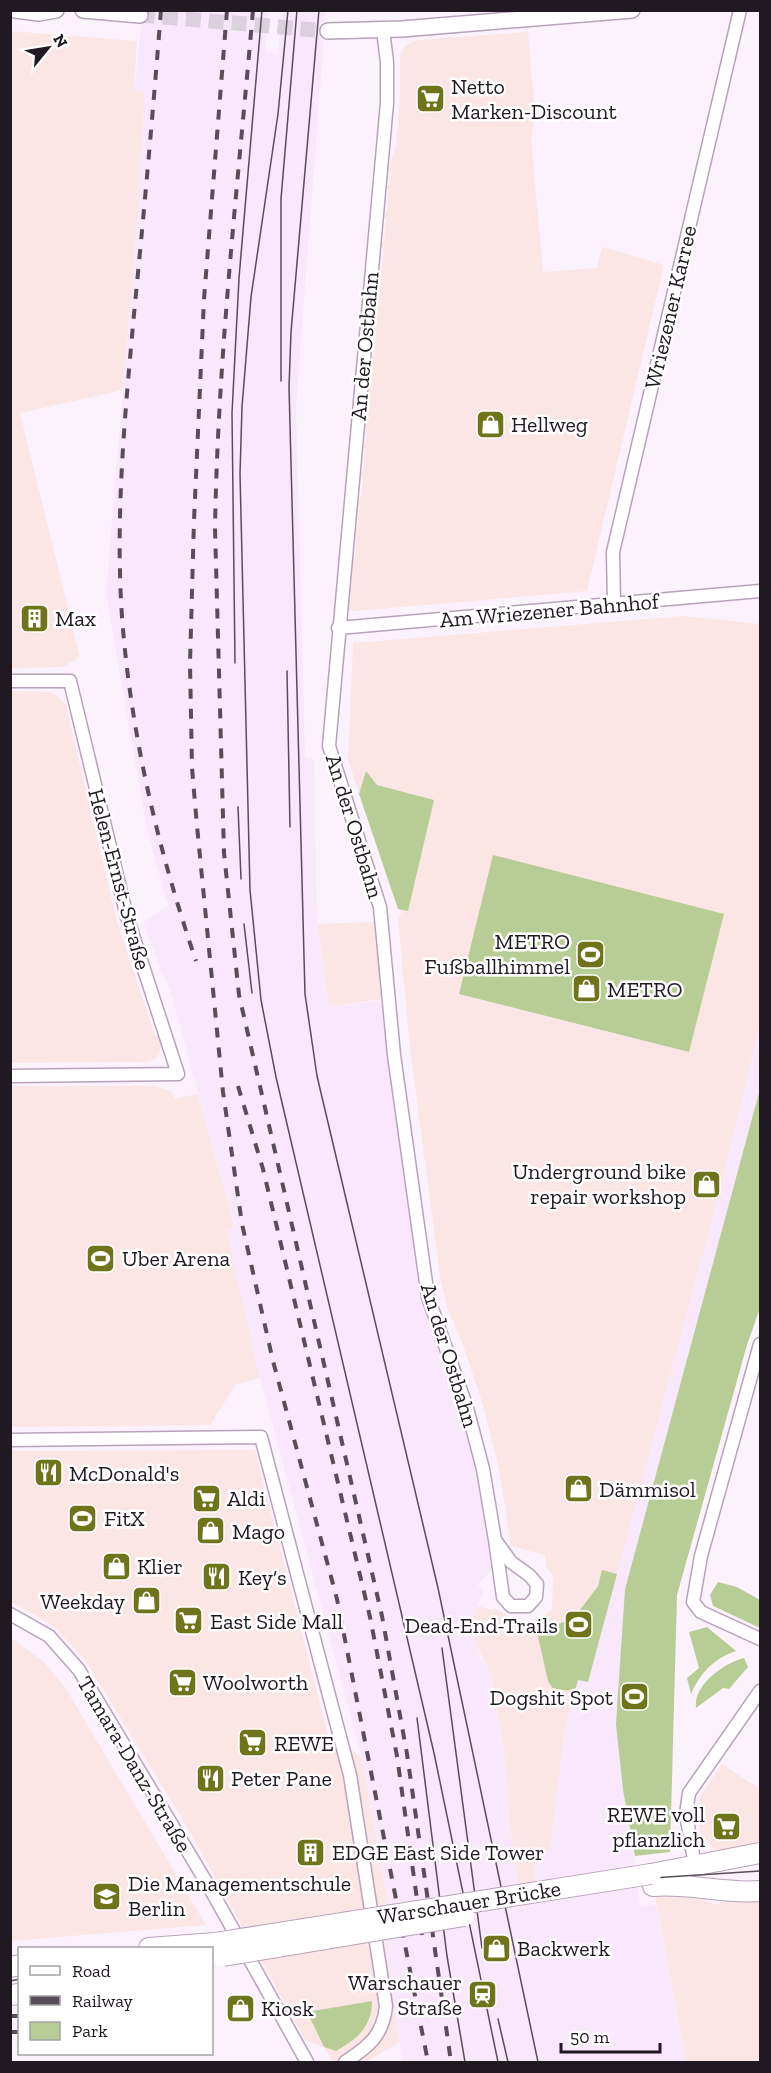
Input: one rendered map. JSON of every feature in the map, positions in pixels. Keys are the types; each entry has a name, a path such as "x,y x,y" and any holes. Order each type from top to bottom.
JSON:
{"main road":[{"path":"652,1880 695,1866 760,1853"},
{"path":"695,1866 699,1887"},
{"path":"652,1880 730,1892 760,1891"},
{"name":"Warschauer Brücke","path":"216,1952 652,1880"}],"street":[{"path":"15,10 39,13 56,10"},
{"path":"83,10 140,15"},
{"path":"328,31 383,30 515,15 632,10"},
{"name":"Wriezener Karree","path":"614,604 613,552 740,10"},
{"name":"An der Ostbahn","path":"383,30 387,62 387,103 328,731 330,754 380,908 394,1055 425,1278 432,1309 461,1387 472,1425 495,1540 502,1597 511,1606 528,1606 536,1597 537,1584 511,1562 495,1540"},
{"name":"Am Wriezener Bahnhof","path":"338,628 760,591"},
{"name":"Helen-Ernst-Straße","path":"10,681 70,681 127,917 178,1074 10,1076"},
{"path":"760,1344 701,1563 693,1602 696,1608 760,1640"},
{"path":"10,1440 261,1437 350,1775 386,2006 384,2022 378,2036 370,2045 345,2062"},
{"name":"Tamara-Danz-Straße","path":"10,1614 49,1636 79,1670 211,1890 307,2062"},
{"path":"695,1866 686,1814 689,1793 760,1691"}],"shaded area":[{"path":"143,11 268,11 265,52 278,54 283,11 326,11 296,406 305,756 314,760 317,924 329,1007 380,1001 420,1296 456,1397 476,1471 484,1517 491,1571 478,1584 483,1593 472,1619 471,1630 479,1654 491,1674 504,1752 510,1832 519,1887 536,1883 534,1869 551,1847 564,1736 578,1679 588,1682 719,1195 760,1025 760,1089 625,1589 620,1759 623,1790 635,1856 640,1907 656,1904 686,2062 402,2062 380,1908 387,1899 362,1758 260,1378 227,1231 235,1228 172,997 143,922 168,906 147,830 106,593 139,202 145,92 134,91"},
{"path":"10,31 137,41 134,90 145,91 139,202 123,390 20,413 80,657 63,667 11,668"},
{"path":"528,32 535,115 531,139 543,272 597,268 602,247 664,265 587,591 348,610 347,605 351,603 351,592 348,592 351,557 355,557 357,534 353,533 354,528 358,528 360,505 356,505 356,500 360,500 363,477 358,476 359,472 363,472 365,448 361,447 361,443 366,443 367,432 362,431 367,385 371,385 373,362 369,361 369,357 374,357 376,334 371,333 372,328 376,328 378,304 374,303 375,299 379,299 381,276 377,275 377,270 382,270 384,247 379,246 380,242 384,242 386,218 382,217 382,213 387,213 389,189 385,188 385,185 390,185 391,172 388,169 396,146 400,56 405,46 417,40"},
{"path":"684,616 760,624 760,1025 719,1195 588,1682 578,1680 564,1736 551,1847 534,1869 536,1883 519,1887 510,1832 504,1752 491,1674 475,1643 472,1619 478,1606 494,1611 494,1608 517,1621 531,1622 542,1617 552,1609 553,1575 546,1567 545,1555 511,1546 499,1468 483,1405 463,1345 447,1307 440,1276 410,1048 398,919 402,911 398,909 348,760 353,643"},
{"path":"10,691 49,692 58,696 66,706 117,922 155,1035 161,1038 162,1042 159,1055 149,1062 11,1063"},
{"path":"374,922 381,999 329,1007 317,924"},
{"path":"10,1086 154,1086 171,1091 174,1099 198,1094 235,1228 227,1231 260,1378 236,1384 210,1425 11,1427"},
{"path":"255,1450 328,1735 362,1758 387,1899 380,1908 400,2042 366,2062 333,2062 324,2047 305,2040 183,1820 85,1660 52,1625 11,1602 10,1451"},
{"path":"11,1638 42,1660 65,1687 206,1925 11,1941"},
{"path":"722,1764 760,1789 760,1842 721,1851 714,1849 704,1838 697,1823 696,1812 701,1795"},
{"path":"655,1896 697,1898 718,1905 720,1902 760,1901 760,2062 686,2062"}],"green space":[{"path":"366,771 377,785 434,800 408,911 398,909 359,794"},
{"name":"METRO Fußballhimmel","path":"493,855 724,914 689,1052 459,994"},
{"path":"760,1089 760,1308 747,1345 677,1595 670,1852 635,1856 623,1790 616,1724 625,1589"},
{"name":"Dead-End-Trails","path":"602,1570 617,1574 588,1682 578,1680 575,1691 553,1689 548,1681 537,1632 574,1618 598,1586"},
{"path":"718,1582 737,1587 760,1600 760,1628 713,1606 710,1595"},
{"path":"707,1627 736,1651 714,1662 699,1679 691,1694 687,1678 699,1668 689,1632"},
{"path":"744,1658 748,1667 729,1689 723,1688 696,1708 699,1691 711,1676"},
{"path":"372,2001 369,2018 357,2037 336,2051 324,2047 307,2012"}],"tunnel":[{"path":"140,15 328,31"}],"tram line":[{"path":"235,663 232,413 239,278 262,10"},
{"path":"288,10 278,114 251,297 242,407 240,474 250,890 261,1000 276,1077 434,1753 498,2062"},
{"path":"281,381 281,199 297,10"},
{"path":"319,10 291,332 289,387 305,994 317,1076 438,1588 538,2062"},
{"path":"287,671 290,827"},
{"path":"238,807 241,879"},
{"path":"244,924 252,993"},
{"path":"442,1648 482,1948"},
{"path":"417,1718 447,1956 465,2062"},
{"path":"213,1947 652,1878 760,1871"},
{"path":"10,1981 18,1979"},
{"path":"498,2019 508,2062"}],"railway":[{"path":"161,10 124,427 120,503 120,579 126,661 139,749 158,834 196,961"},
{"path":"227,10 204,299 190,663 192,768 223,1092 242,1224 273,1361 337,1599 428,2062"},
{"path":"253,10 229,269 217,463 215,528 224,853 239,995 382,1616 407,1754 451,2062"},
{"path":"238,1086 263,1169 370,1617 397,1756 422,1935"},
{"path":"10,2016 18,2016"},
{"path":"10,2032 18,2032"}],"place":[{"name":"Netto Marken-Discount","path":"430,99"},
{"name":"Hellweg","path":"490,424"},
{"name":"Max","path":"34,618"},
{"name":"METRO Fußballhimmel","path":"591,954"},
{"name":"METRO","path":"586,989"},
{"name":"Underground bike repair workshop","path":"707,1184"},
{"name":"Uber Arena","path":"101,1258"},
{"name":"McDonald's","path":"48,1473"},
{"name":"Dämmisol","path":"578,1489"},
{"name":"Aldi","path":"206,1498"},
{"name":"FitX","path":"83,1518"},
{"name":"Mago","path":"211,1531"},
{"name":"Klier","path":"116,1566"},
{"name":"Key‘s","path":"217,1577"},
{"name":"Weekday","path":"146,1601"},
{"name":"East Side Mall","path":"189,1621"},
{"name":"Dead-End-Trails","path":"579,1625"},
{"name":"Woolworth","path":"182,1682"},
{"name":"Dogshit Spot","path":"634,1697"},
{"name":"REWE","path":"253,1743"},
{"name":"Peter Pane","path":"210,1778"},
{"name":"REWE voll pflanzlich","path":"726,1827"},
{"name":"EDGE East Side Tower","path":"311,1852"},
{"name":"Die Managementschule Berlin","path":"107,1896"},
{"name":"Backwerk","path":"496,1948"},
{"name":"Warschauer Straße","path":"483,1995"},
{"name":"Kiosk","path":"240,2008"}]}
